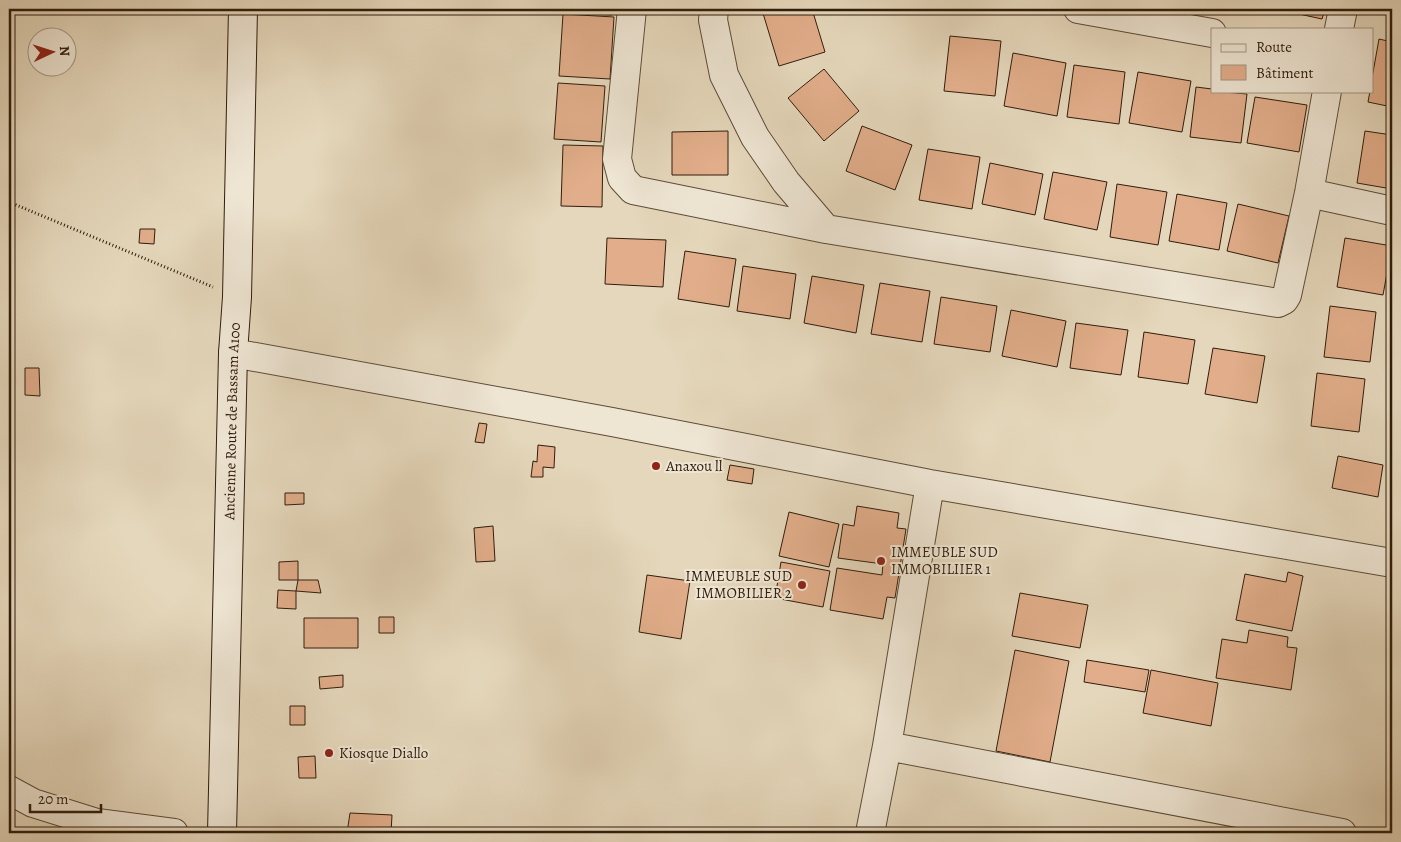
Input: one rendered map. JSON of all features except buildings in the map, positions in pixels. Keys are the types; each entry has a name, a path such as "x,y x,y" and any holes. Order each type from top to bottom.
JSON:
{"street":[{"name":"Ancienne Route de Bassam A100","path":"222,833 243,9"},
{"path":"632,9 617,159 622,178 633,190 826,229 1278,303 1284,300 1287,295 1328,92"},
{"path":"714,9 713,20 724,75 755,137 786,182 826,229"},
{"path":"1078,9 1211,33"},
{"path":"1339,28 1343,9"},
{"path":"1309,193 1392,211"},
{"path":"233,353 612,422 930,484 1392,563"},
{"path":"870,833 887,746 930,484"},
{"path":"887,746 1220,822 1342,833"},
{"path":"9,790 33,803 97,823 174,833"}],"path":[{"path":"9,202 237,297"}],"place":[{"name":"Anaxou ll","path":"656,466"},
{"name":"IMMEUBLE SUD IMMOBILIIER 1","path":"881,561"},
{"name":"IMMEUBLE SUD IMMOBILIER 2","path":"802,585"},
{"name":"Kiosque Diallo","path":"329,753"}]}
